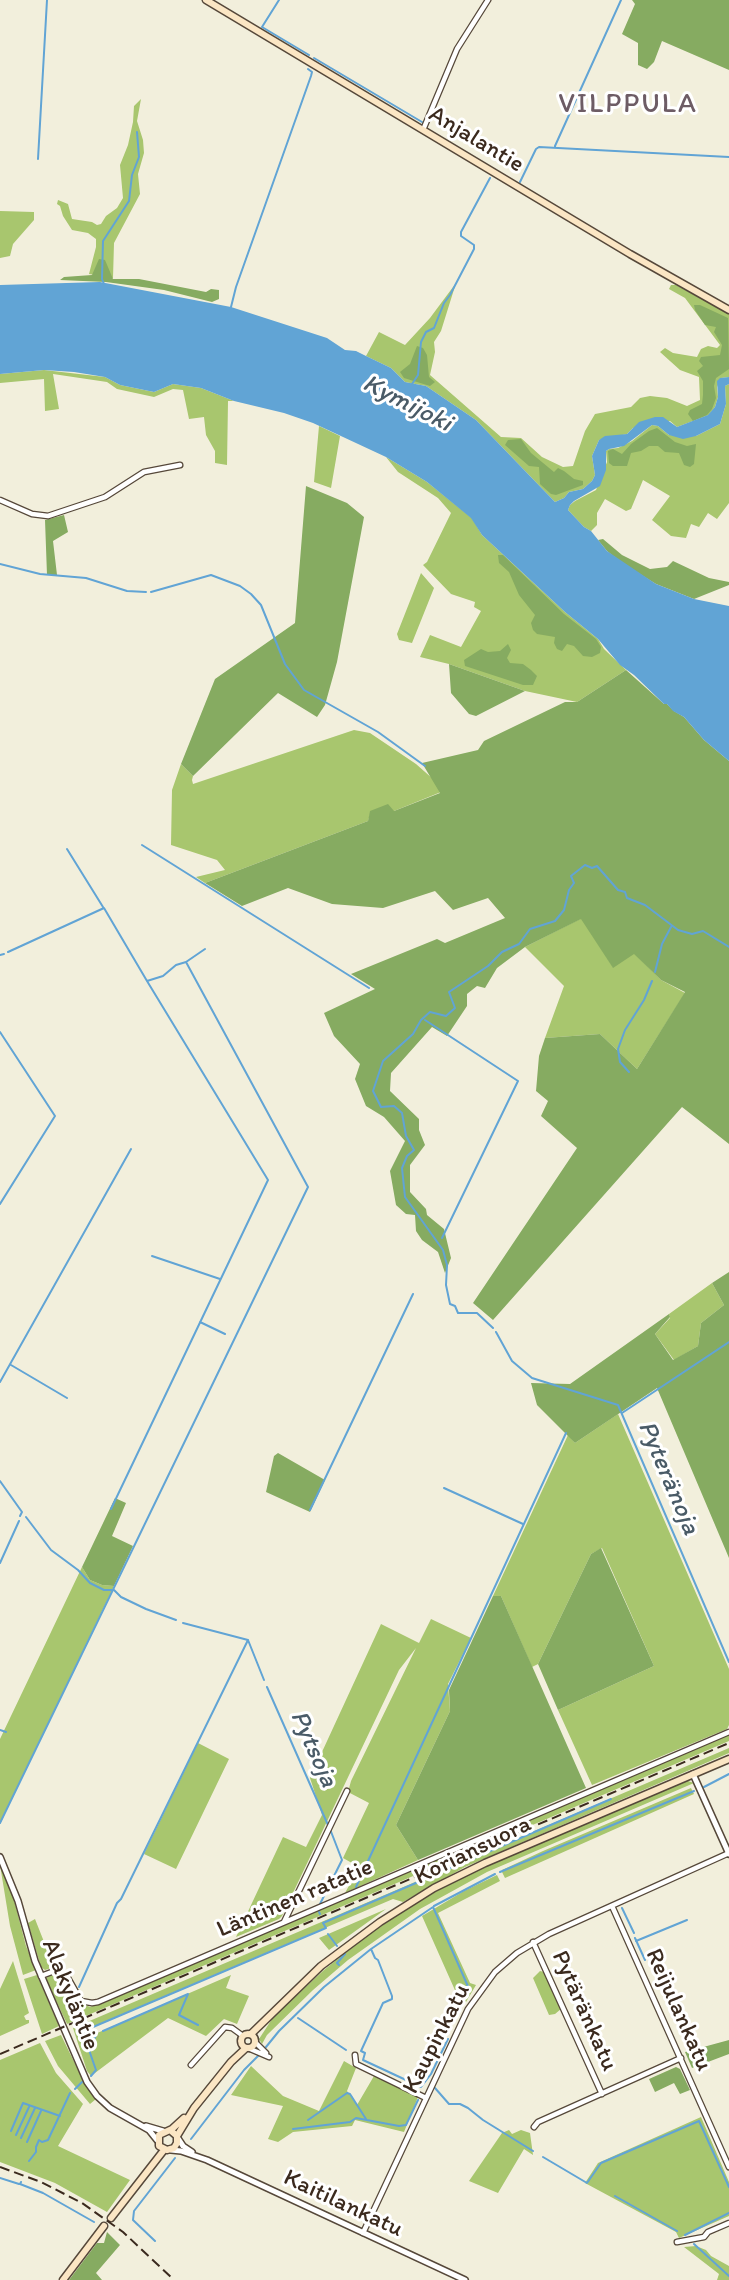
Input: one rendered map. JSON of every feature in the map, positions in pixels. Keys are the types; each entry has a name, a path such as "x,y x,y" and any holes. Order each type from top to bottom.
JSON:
{"main road":[{"name":"Anjalantie","path":"205,0 630,254 729,310"},
{"name":"Koriansuora","path":"168,2150 177,2143 177,2137 194,2108 249,2039 321,1966 380,1922 435,1888 485,1863 729,1759"},
{"path":"247,2048 249,2039"},
{"name":"Koriansuora","path":"231,2062 247,2048"},
{"name":"Koriansuora","path":"158,2141 194,2108"},
{"path":"167,2131 177,2137"},
{"path":"111,2218 145,2174 168,2150 158,2141 145,2174"},
{"path":"63,2280 104,2227"}],"street":[{"path":"423,130 457,50 488,0"},
{"path":"0,500 32,514 48,516 105,497 144,472 180,466"},
{"name":"Läntinen ratatie","path":"41,1976 57,1970 68,1978 77,1997 86,2003 92,2003 729,1732"},
{"path":"694,1774 729,1855"},
{"path":"284,1923 347,1791"},
{"name":"Kaupinkatu","path":"363,2233 468,2009 482,1988 517,1953 533,1942 729,1855"},
{"name":"Alakyläntie","path":"0,1857 18,1901 41,1976 92,2090 110,2108 153,2133 158,2141"},
{"name":"Reijulankatu","path":"612,1906 729,2167"},
{"name":"Pytäränkatu","path":"533,1942 602,2094"},
{"path":"191,2065 225,2027 232,2028 249,2039 269,2057 247,2048"},
{"path":"355,2055 356,2064 426,2098"},
{"path":"534,2127 538,2122 681,2058"},
{"name":"Alakyläntie","path":"138,2123 167,2131"},
{"name":"Kaitilankatu","path":"177,2137 184,2146 207,2160"},
{"name":"Kaitilankatu","path":"168,2150 181,2151 207,2160 465,2280"},
{"path":"677,2242 704,2237 708,2232 729,2223"}],"green space":[{"path":"632,0 729,0 729,70 662,41 654,62 647,69 638,65 638,43 622,34 635,4"},
{"path":"141,99 137,121 144,153 138,174 140,194 114,243 113,278 89,274 96,239 88,233 72,230 57,204 58,200 68,204 72,219 97,225 117,208 123,198 120,165 128,145 134,106"},
{"path":"0,211 34,212 34,220 13,244 10,256 0,258"},
{"path":"99,259 105,260 113,279 139,279 206,292 211,289 219,290 219,299 212,302 164,290 106,282 60,280 64,277 92,275"},
{"path":"456,283 441,331 434,342 435,352 430,375 501,437 521,438 542,457 563,467 573,466 585,431 595,414 631,407 640,398 650,396 667,398 687,406 700,400 699,377 680,370 660,352 665,348 673,353 697,357 701,349 708,346 717,348 720,345 685,298 669,289 671,285 676,285 729,314 729,377 721,378 715,407 709,415 677,427 670,421 633,428 627,434 599,440 592,456 595,475 592,481 583,489 569,492 555,502 476,420 426,386 405,382 391,368 366,356 379,332 405,345 430,318"},
{"path":"694,305 700,305 728,318 729,369 716,378 716,398 712,409 707,415 693,421 688,414 702,404 703,395 703,381 697,371 703,366 699,361 701,357 720,355 722,345 714,332 716,327 705,325"},
{"path":"417,346 423,348 427,355 429,377 435,382 430,386 404,378 400,372 410,364"},
{"path":"44,370 105,377 120,385 154,392 173,384 201,388 234,401 228,401 227,465 215,463 215,451 206,435 204,417 189,419 183,390 173,389 154,397 117,389 107,382 53,374 59,409 45,411 44,379 0,383 0,374"},
{"path":"729,384 729,503 717,519 708,513 699,527 691,524 686,538 671,536 652,520 670,496 643,480 631,509 626,511 605,499 597,513 597,525 591,531 568,510 575,501 596,490 607,462 606,451 609,449 632,441 652,425 658,426 669,435 696,436 720,424 726,404 725,386"},
{"path":"319,426 340,436 331,488 314,482"},
{"path":"657,428 675,442 687,446 696,444 694,464 690,467 684,465 679,453 665,452 658,446 649,446 631,453 627,466 613,466 609,463 608,451 613,449 622,454 631,444"},
{"path":"521,439 531,453 554,472 558,468 574,479 583,481 583,485 556,495 551,494 540,484 539,467 529,466 505,445 508,440"},
{"path":"386,457 427,482 472,518 482,535 598,639 604,649 626,670 577,702 525,691 449,664 420,657 430,635 461,647 481,611 474,607 475,602 451,594 423,565 451,513 438,498 398,472"},
{"path":"306,486 347,503 364,517 337,662 325,705 317,717 278,693 193,776 181,764 215,679 295,623"},
{"path":"64,515 68,532 53,541 57,575 47,575 45,520"},
{"path":"603,539 622,555 650,569 667,567 673,561 709,578 729,582 729,585 694,599 656,584 622,563 598,540"},
{"path":"498,555 503,555 564,614 596,639 601,647 600,653 592,657 583,656 574,646 567,644 562,651 557,649 554,643 555,637 537,634 531,623 535,615 519,595 509,572 499,563"},
{"path":"421,573 434,588 412,643 399,640 397,634"},
{"path":"508,644 511,650 507,658 510,663 523,664 531,670 537,676 533,685 523,685 465,666 464,660 481,649 488,652 500,651"},
{"path":"449,664 525,691 476,716 469,714 451,693"},
{"path":"626,670 664,704 684,717 704,740 729,761 729,1144 682,1107 493,1320 473,1303 577,1148 541,1116 548,1101 536,1091 539,1056 545,1038 600,1034 637,1069 685,992 661,980 634,954 613,968 581,919 525,947 497,968 485,988 477,986 467,994 467,1006 447,1036 432,1027 391,1073 390,1091 419,1119 419,1130 425,1145 410,1165 410,1192 426,1209 427,1215 444,1229 451,1258 445,1273 438,1252 422,1240 416,1231 415,1215 406,1214 396,1205 390,1171 405,1141 384,1117 366,1106 355,1079 360,1064 334,1036 324,1013 375,989 351,974 437,939 445,943 505,918 488,898 453,910 435,891 383,908 332,904 288,888 242,906 205,883 368,821 370,811 388,804 394,811 440,793 422,763 478,750 484,741 565,702 577,702"},
{"path":"354,730 370,733 416,764 433,779 441,792 394,811 371,811 368,821 205,883 196,877 225,870 217,860 171,845 172,790 181,764 193,776 193,784"},
{"path":"582,918 613,967 634,953 661,980 685,993 637,1069 600,1034 545,1038 564,986 525,947"},
{"path":"729,1272 729,1558 657,1388 575,1443 537,1405 531,1383 570,1384 669,1314 670,1317 655,1334 673,1360 698,1346 701,1323 724,1305 712,1283"},
{"path":"712,1283 724,1305 701,1323 698,1346 674,1360 655,1334 670,1318 669,1314"},
{"path":"618,1414 729,1669 729,1725 727,1729 592,1785 558,1710 654,1666 602,1548 591,1554 538,1664 532,1667 501,1596 493,1596 568,1435 575,1443"},
{"path":"278,1453 325,1480 310,1512 266,1492 274,1456"},
{"path":"115,1498 126,1503 112,1536 133,1546 114,1586 90,1580 82,1567"},
{"path":"601,1548 654,1666 558,1710 538,1664 591,1554"},
{"path":"82,1567 90,1580 114,1586 0,1824 0,1739"},
{"path":"493,1596 501,1596 586,1788 418,1860 396,1825 450,1711 449,1690"},
{"path":"431,1619 471,1638 448,1684 450,1711 396,1825 418,1860 345,1893 359,1867 343,1858 369,1803 348,1792 351,1781 416,1648 399,1670 282,1916 236,1937 283,1837 306,1847 322,1815 310,1778 381,1624 419,1643"},
{"path":"729,1735 729,1741 67,2024 46,1979 49,1975 59,1974 64,1977 75,2000 90,2007"},
{"path":"198,1743 229,1759 176,1869 144,1854"},
{"path":"729,1748 729,1753 465,1867 403,1902 393,1899 92,2027 95,2034 231,1975 226,1988 249,1996 237,2024 224,2019 206,2036 168,2018 91,2076 87,2071 73,2028"},
{"path":"685,1780 694,1783 487,1872 420,1909 348,1960 313,1990 267,2035 262,2044 259,2039 274,2016 324,1970 370,1933 435,1891 483,1867"},
{"path":"691,1788 694,1794 505,1878 502,1872 543,1851"},
{"path":"0,1865 13,1896 26,1946 36,1970 23,1975 10,1926"},
{"path":"497,1875 500,1881 438,1913 470,1983 476,1985 466,2002 458,1997 422,1916"},
{"path":"386,1909 329,1950 319,1938"},
{"path":"35,1919 52,1962 51,1968 45,1970 41,1967 28,1923"},
{"path":"13,1961 29,2013 24,2016 29,2023 0,2036 0,1989"},
{"path":"540,1971 544,1972 561,2009 555,2014 549,2015 533,1978"},
{"path":"37,1975 59,2026 42,2034 24,1979"},
{"path":"61,2035 82,2078 96,2099 90,2104 58,2066 45,2041"},
{"path":"729,2040 729,2054 692,2068 685,2052"},
{"path":"40,2043 56,2073 83,2104 58,2146 130,2180 107,2212 55,2183 0,2162 0,2060"},
{"path":"344,2061 356,2068 347,2091 357,2105 374,2076 418,2097 404,2132 355,2120 352,2126 293,2132 278,2142 268,2139 283,2106 231,2095 251,2066 283,2096 319,2111"},
{"path":"676,2067 680,2069 690,2090 680,2094 674,2083 655,2092 649,2079"},
{"path":"701,2117 729,2182 729,2216 679,2238 676,2232 585,2183 598,2163"},
{"path":"509,2130 512,2134 521,2130 530,2133 533,2155 524,2149 498,2193 469,2181 502,2133"},
{"path":"107,2232 120,2245 96,2273 102,2280 69,2280 97,2243 104,2243"},
{"path":"696,2246 729,2266 729,2280 717,2280 719,2274 684,2247"}],"water":[{"name":"Kymijoki","path":"100,282 231,307 327,338 345,350 356,351 391,368 405,382 426,386 476,420 555,502 569,492 583,489 592,481 595,475 592,456 599,440 605,436 627,434 639,422 655,417 663,417 677,427 708,415 715,407 718,397 717,381 729,377 729,384 725,386 726,404 720,424 696,436 683,439 669,435 658,426 652,425 624,446 609,449 606,451 606,470 600,486 574,501 568,510 591,531 607,551 656,584 694,599 729,606 729,761 704,740 684,717 664,704 620,665 598,639 482,535 471,518 427,482 386,457 313,423 234,401 201,388 173,384 154,392 120,385 105,377 74,372 44,370 0,374 0,285"}],"waterway":[{"path":"38,159 47,0"},
{"path":"279,0 262,27 309,55"},
{"path":"555,146 621,0"},
{"path":"314,58 422,122"},
{"path":"231,307 311,76 312,72 308,69"},
{"path":"104,284 103,241 129,201 132,175 139,157 137,132"},
{"path":"520,182 539,147 729,157"},
{"name":"Kymijoki","path":"412,384 418,375 421,342 426,332 434,328 444,303 474,249 474,245 461,236 461,232 490,178"},
{"path":"0,564 40,574 86,578 127,591 146,592"},
{"path":"151,592 211,575 240,586 261,605 285,664 304,690 378,732 425,766"},
{"path":"142,845 369,988"},
{"path":"67,849 103,907"},
{"name":"Pyteränoja","path":"493,1328 477,1313 458,1313 455,1306 450,1304 443,1250 405,1197 402,1168 407,1156 414,1150 406,1136 402,1113 394,1106 381,1107 373,1091 383,1061 413,1034 421,1020 430,1012 446,1016 455,1008 449,992 488,966 502,952 519,944 530,929 555,921 564,910 569,890 574,883 571,876 585,865 592,868 597,866 618,890 625,892 627,898 645,905 678,930 692,934 703,931 729,947"},
{"path":"8,952 104,908 147,981 163,976 176,965 186,962 205,949"},
{"path":"655,972 662,944 671,927"},
{"path":"0,955 4,954"},
{"path":"0,1823 308,1187 186,962"},
{"path":"111,1509 268,1180 147,981"},
{"path":"629,1072 620,1062 618,1049 625,1030 644,1000 652,981"},
{"path":"425,1020 518,1081 442,1238"},
{"path":"0,1032 55,1116 0,1204"},
{"path":"0,1382 131,1149"},
{"path":"152,1256 220,1279"},
{"path":"310,1510 413,1294"},
{"path":"200,1322 225,1334"},
{"name":"Pyteränoja","path":"496,1332 512,1361 532,1378 618,1405 729,1662"},
{"path":"622,1413 729,1342"},
{"path":"11,1365 67,1398"},
{"path":"356,1887 566,1433"},
{"name":"Pytsoja","path":"0,1481 22,1512 20,1516"},
{"path":"444,1488 523,1524"},
{"name":"Pytsoja","path":"26,1517 51,1550 78,1570 90,1583 104,1590 114,1590 121,1597 176,1620"},
{"path":"0,1563 19,1521"},
{"name":"Pytsoja","path":"183,1623 248,1640 264,1680"},
{"path":"79,1987 117,1903 248,1640"},
{"name":"Pytsoja","path":"267,1687 328,1825"},
{"path":"0,1730 6,1732"},
{"path":"704,1787 729,1774"},
{"path":"500,1872 694,1791"},
{"path":"93,2027 326,1928 323,1923 611,1799"},
{"name":"Pytsoja","path":"320,1904 342,1860 330,1829"},
{"path":"434,1906 495,1874"},
{"path":"371,1949 433,1907 470,1991"},
{"path":"622,1908 634,1933"},
{"path":"636,1941 687,1920"},
{"path":"328,1934 337,1946"},
{"path":"635,1938 645,1960"},
{"path":"266,2047 324,1987 371,1949 378,1960 392,1999 383,2003 361,2051 365,2053 363,2060 421,2087 431,2074 448,2039"},
{"path":"339,1965 337,1963 345,1954"},
{"path":"103,2031 188,1994 179,2015 198,2025"},
{"path":"298,2018 346,2050"},
{"path":"91,2076 96,2070 89,2050 96,2035"},
{"path":"191,2139 244,2070 259,2055"},
{"path":"75,2089 82,2082"},
{"path":"435,2088 449,2104 460,2104 468,2108 533,2151"},
{"path":"29,2161 36,2152 39,2140 48,2140 70,2093"},
{"path":"308,2120 347,2093 366,2119"},
{"path":"293,2129 350,2122 356,2118 406,2125 418,2100"},
{"path":"11,2131 23,2103 60,2116"},
{"path":"16,2135 29,2107"},
{"path":"21,2138 35,2108"},
{"path":"27,2142 41,2111"},
{"path":"543,2157 587,2183 601,2163 699,2121 729,2187"},
{"path":"155,2241 133,2220 134,2211 175,2158"},
{"path":"0,2178 19,2184"},
{"path":"21,2182 20,2184 43,2193 94,2222"},
{"path":"615,2196 677,2231"},
{"path":"685,2235 729,2213"},
{"path":"694,2244 729,2276"}],"railway":[{"path":"0,2054 729,1743"},
{"path":"0,2167 41,2182 82,2203 123,2232 174,2280"}],"district":[{"name":"VILPPULA","path":"628,105"}]}
